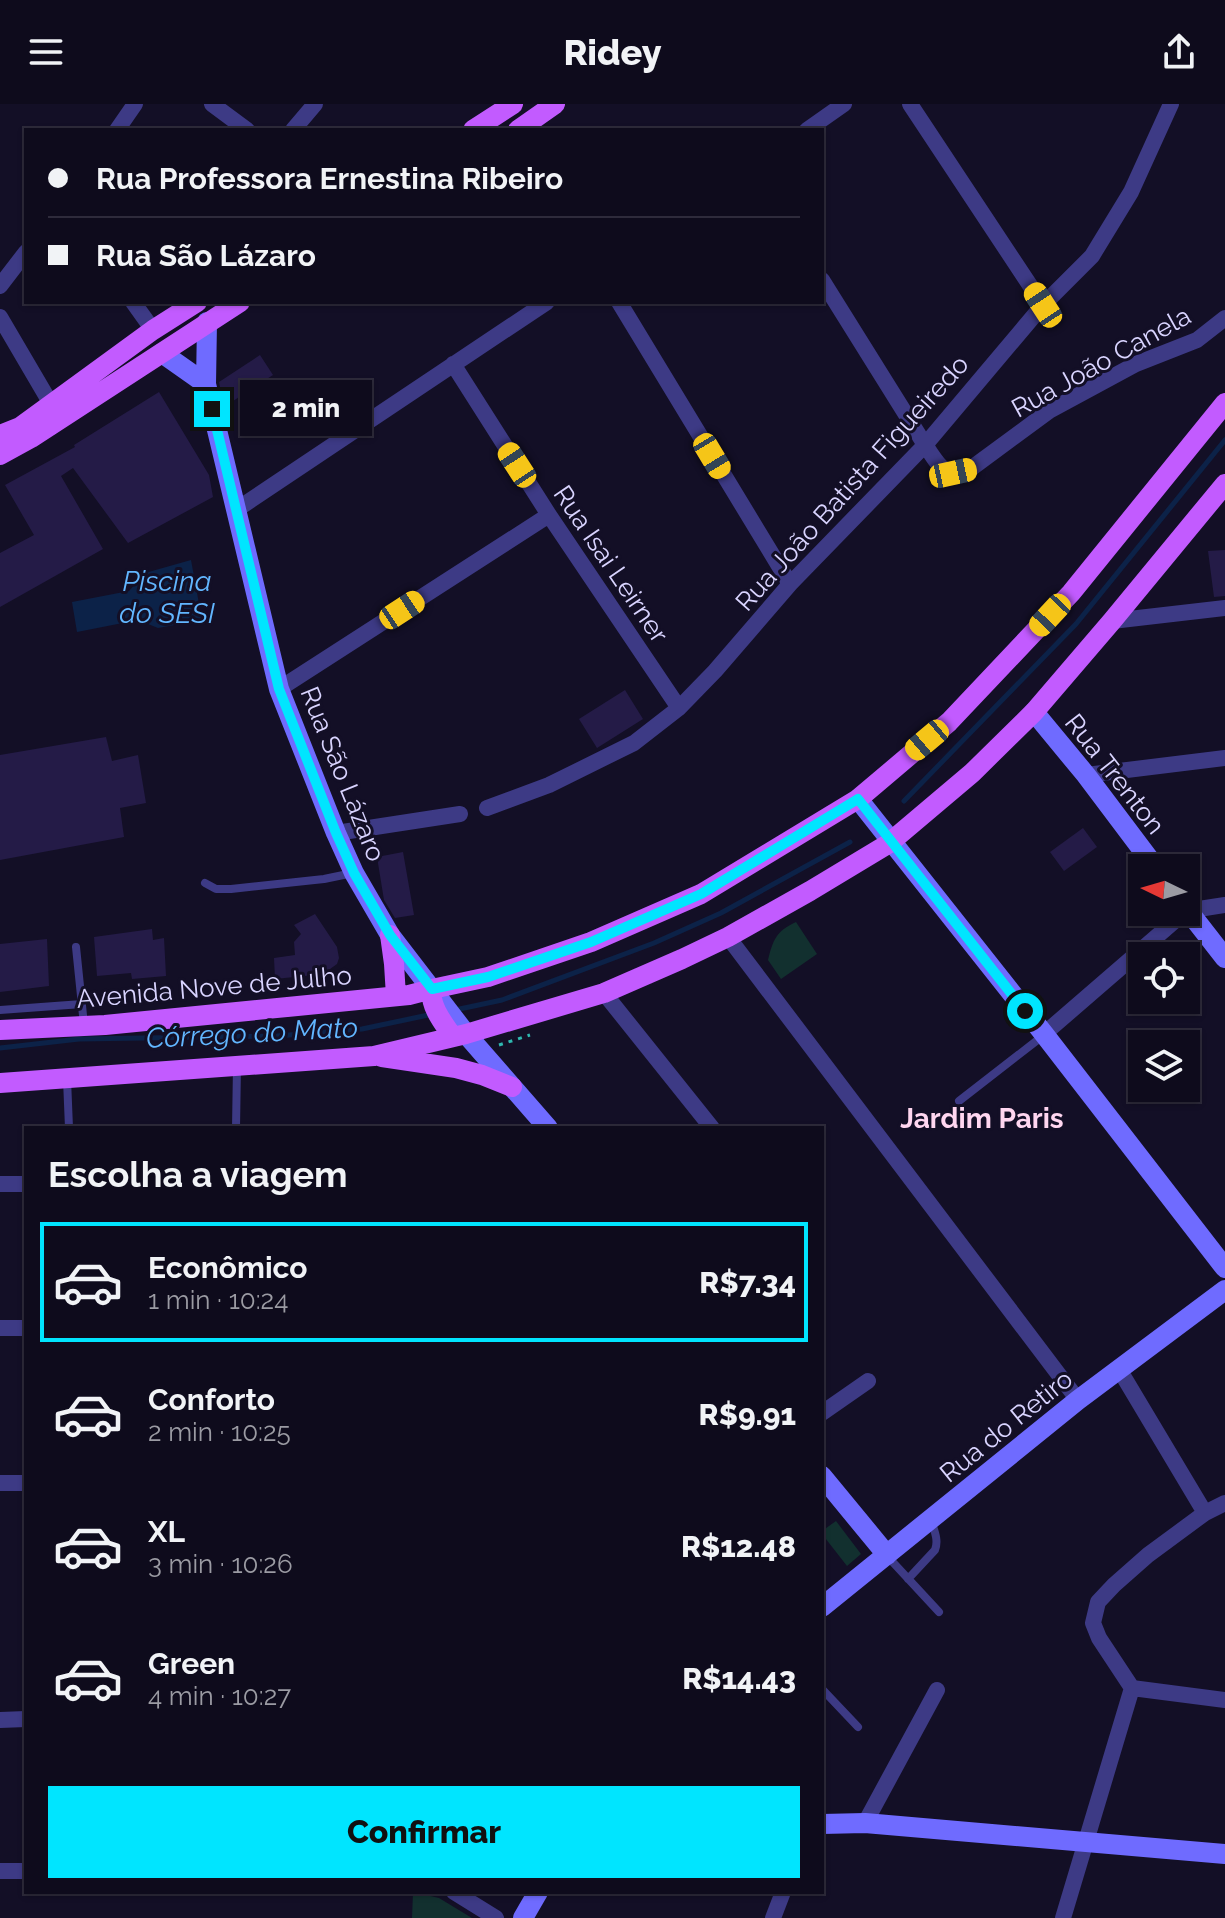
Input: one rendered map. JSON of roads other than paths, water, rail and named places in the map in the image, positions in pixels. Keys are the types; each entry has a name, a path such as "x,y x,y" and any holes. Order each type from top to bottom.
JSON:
{"main road":[{"path":"518,128 555,104"},
{"path":"476,128 503,107"},
{"path":"0,455 237,304"},
{"path":"0,435 20,427 189,307"},
{"path":"189,307 164,334 162,353 206,384"},
{"name":"Rua São Lázaro","path":"207,322 206,384 279,689 354,873 390,935 434,996"},
{"name":"Avenida Nove de Julho","path":"0,1030 35,1018 84,1026 396,996 434,996 591,942 701,894 863,805 949,722 1071,593 1225,403"},
{"path":"0,1083 374,1056 455,1030 604,993 728,937 810,891 972,773 1034,712 1225,484"},
{"name":"Rua Trenton","path":"1034,712 1145,854"},
{"path":"863,805 1225,1268"},
{"path":"1199,926 1225,958"},
{"path":"390,935 396,996"},
{"path":"434,996 455,1030 546,1126"},
{"path":"374,1056 456,1068 512,1087"},
{"name":"Rua do Retiro","path":"824,1605 1078,1400 1225,1290"},
{"path":"824,1478 887,1555"},
{"path":"824,1824 865,1823 1225,1854"},
{"path":"523,1918 537,1894"}],"street":[{"path":"118,128 135,104"},
{"path":"212,104 244,128"},
{"path":"295,128 315,104"},
{"path":"810,128 844,104"},
{"path":"910,104 1043,305"},
{"name":"Rua João Batista Figueiredo","path":"487,808 549,785 634,743 679,708 715,671 790,584 925,445 1043,305 1092,256 1131,192 1171,104"},
{"path":"503,107 514,128"},
{"path":"0,286 24,255"},
{"name":"Rua João Canela","path":"824,283 925,445 941,467 953,473 969,470 1049,411 1136,364 1197,340 1225,318"},
{"path":"134,304 153,330"},
{"path":"236,510 544,304"},
{"path":"620,304 790,584"},
{"path":"0,317 51,404"},
{"name":"Rua Isai Leirner","path":"453,364 549,515 679,708"},
{"path":"279,689 549,515"},
{"path":"1112,621 1225,608"},
{"path":"1086,775 1225,758"},
{"path":"336,833 460,814"},
{"path":"1200,908 1225,905"},
{"path":"1044,1034 1168,926"},
{"path":"728,937 1078,1400"},
{"path":"604,993 710,1126"},
{"path":"0,1184 24,1184"},
{"path":"0,1328 24,1328"},
{"path":"1119,1369 1205,1513"},
{"path":"824,1412 868,1381"},
{"path":"0,1483 24,1483"},
{"path":"1225,1503 1205,1513 1148,1555 1114,1585 1098,1602 1093,1623 1099,1638 1132,1688 1225,1700"},
{"path":"1063,1918 1132,1688"},
{"path":"865,1823 937,1690"},
{"path":"0,1720 24,1719"},
{"path":"0,1871 24,1871"},
{"path":"457,1894 496,1918"},
{"path":"773,1918 782,1894"}],"lane":[{"path":"205,883 216,889 231,889 354,873"},
{"path":"76,947 84,1026"},
{"path":"0,1010 35,1018 82,1004"},
{"path":"959,1101 1044,1034"},
{"path":"236,1126 237,1065"},
{"path":"67,1078 69,1126"},
{"path":"908,1579 937,1545 931,1520"},
{"path":"887,1555 939,1612"},
{"path":"824,1691 858,1727"}],"water":[{"name":"Piscina do SESI","path":"191,560 202,620 158,628 138,620 77,632 72,602 129,591 145,573"}],"waterway":[{"name":"Córrego do Mato","path":"904,801 1076,624 1225,440"},
{"name":"Córrego do Mato","path":"455,1010 502,1000 654,943 721,913 850,842"},
{"name":"Córrego do Mato","path":"0,1048 79,1039 277,1036 362,1029 433,1014"}],"district":[{"name":"Jardim Paris","path":"982,1118"}]}
